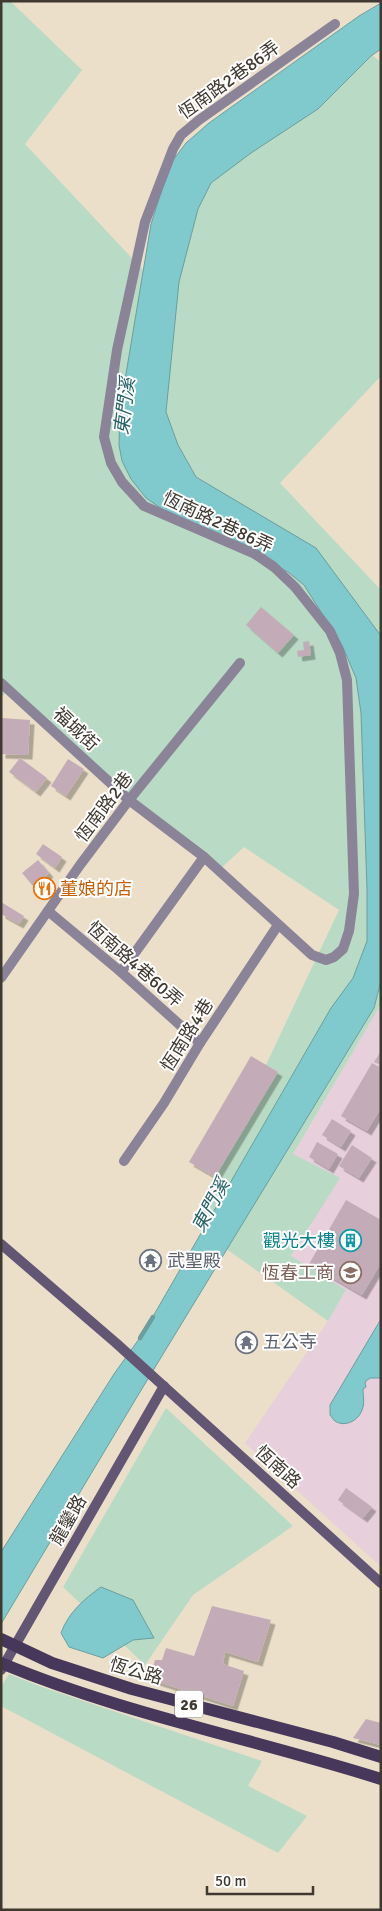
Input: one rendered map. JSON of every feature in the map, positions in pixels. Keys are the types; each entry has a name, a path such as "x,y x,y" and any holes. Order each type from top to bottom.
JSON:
{"main road":[{"name":"恆公路","path":"1,1639 52,1663 132,1689 381,1757"},
{"name":"恆公路","path":"2,1666 132,1709 326,1762 381,1780"}],"street":[{"name":"恆南路2巷86弄","path":"129,800 204,857 312,954 326,960 334,957 343,949 349,931 354,894 349,724 347,680 340,653 330,631 296,587 274,567 255,554 144,506 122,482 111,463 104,437 117,350 144,222 173,149 181,135 199,120 335,24"},
{"name":"恆南路2巷","path":"1,978 129,800 240,663"},
{"name":"福城街","path":"1,683 129,800"},
{"path":"121,972 204,857"},
{"name":"恆南路4巷60弄","path":"48,911 200,1042"},
{"name":"恆南路4巷","path":"124,1161 164,1103 200,1042 278,925"},
{"name":"恆南路","path":"1,1244 164,1386 381,1583"},
{"name":"龍鑾路","path":"2,1666 164,1386"}],"shaded area":[{"name":"恆春工商","path":"381,1004 381,1567 245,1443 328,1321 346,1291 291,1257 339,1178 293,1154"}],"green space":[{"path":"1,1 10,1 82,70 25,144 158,286 171,211 348,37 381,62 381,376 280,483 381,590 381,1004 293,1154 340,1178 291,1256 346,1290 328,1321 191,1224 339,910 244,847 218,871 129,800 10,688 1,698"},
{"path":"166,1408 293,1526 193,1595 145,1665 63,1587"},
{"path":"9,1674 42,1687 262,1761 248,1786 307,1816 278,1853 1,1706 1,1687"}],"water":[{"path":"381,3 381,49 371,56 318,109 251,153 211,183 198,209 179,282 166,412 178,445 196,477 316,548 381,636 381,981 374,1008 1,1624 1,1552 114,1374 144,1332 331,1008 353,978 367,941 361,713 356,678 342,645 304,585 288,572 165,511 146,498 131,479 122,461 119,445 120,410 151,224 170,164 186,143 209,123 359,16"},
{"path":"381,1319 381,1378 370,1378 365,1382 363,1405 360,1414 355,1420 343,1424 334,1421 330,1415 330,1405"},
{"path":"101,1587 133,1600 154,1638 133,1640 103,1658 69,1647 61,1633 64,1626 77,1607"}],"building":[{"path":"261,607 294,635 278,653 246,625"},
{"path":"309,641 311,655 298,657 297,651 304,650 303,642"},
{"path":"2,718 30,720 28,755 1,754"},
{"path":"20,758 47,778 36,792 9,772"},
{"path":"68,759 84,769 66,796 51,786"},
{"path":"43,844 62,857 55,868 36,854"},
{"path":"38,860 49,873 33,886 22,873"},
{"path":"1,902 24,916 19,924 1,914"},
{"path":"381,1051 381,1065 374,1062"},
{"path":"251,1056 278,1072 215,1177 189,1162"},
{"path":"372,1063 381,1068 381,1108 367,1131 341,1116"},
{"path":"332,1119 351,1131 341,1147 322,1135"},
{"path":"317,1142 338,1154 329,1169 309,1157"},
{"path":"352,1145 372,1158 359,1178 339,1166"},
{"name":"觀光大樓","path":"346,1200 381,1220 381,1263 362,1295 309,1264"},
{"path":"346,1488 372,1507 363,1518 338,1500"},
{"path":"212,1606 271,1620 258,1662 225,1652 223,1664 244,1671 233,1706 149,1679 155,1660 162,1660 166,1648 194,1656"},
{"path":"366,1719 381,1723 381,1745 353,1738"}],"waterway":[{"name":"東門溪","path":"140,1338 153,1317"}],"place":[{"name":"董娘的店","path":"44,889"},
{"name":"觀光大樓","path":"351,1241"},
{"name":"武聖殿","path":"151,1261"},
{"name":"恆春工商","path":"350,1273"},
{"name":"五公寺","path":"247,1342"}]}
